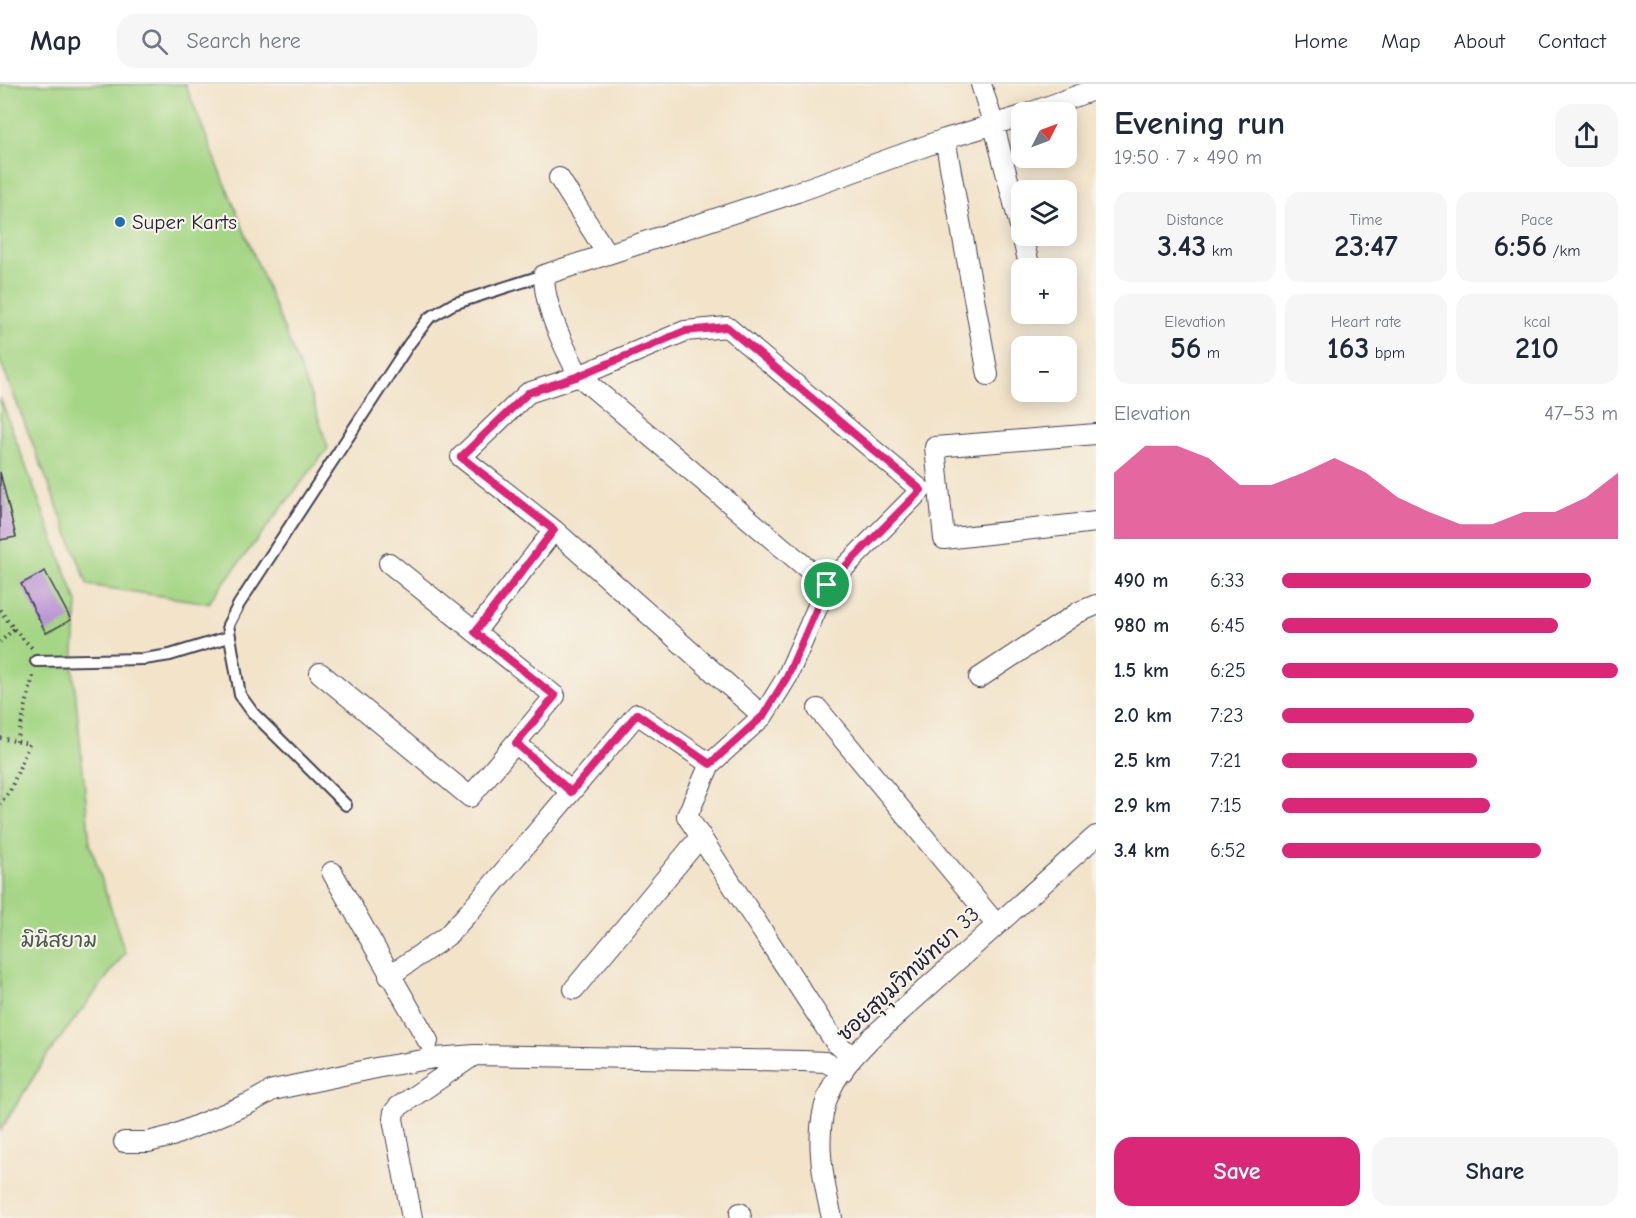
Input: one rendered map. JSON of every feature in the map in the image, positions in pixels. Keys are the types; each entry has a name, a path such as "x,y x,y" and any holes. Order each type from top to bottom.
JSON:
{"street":[{"path":"981,84 1011,192"},
{"path":"1060,102 1096,89"},
{"path":"827,585 579,376 544,291 544,275 797,192 945,139 1011,120"},
{"path":"945,139 987,375"},
{"path":"559,178 607,254"},
{"path":"763,716 554,530 461,457 528,393 579,376 685,331 727,327 921,490 827,585 787,677 763,716 710,764 687,816 848,1064"},
{"path":"1096,434 935,447 944,539 1096,522"},
{"path":"475,632 554,530"},
{"path":"320,673 470,797 555,696 389,562"},
{"path":"979,678 1078,612 1096,605"},
{"path":"818,709 996,924"},
{"path":"389,976 447,936 637,714 710,764"},
{"path":"516,743 571,792"},
{"path":"574,989 701,836"},
{"name":"ซอยสุขุมวิทพัทยา 33","path":"832,1218 823,1179 820,1130 824,1107 832,1086 872,1037 1096,836"},
{"path":"332,872 389,976 428,1041"},
{"path":"124,1142 148,1142 172,1136 250,1103 273,1090 435,1058 475,1055 803,1061 848,1064"},
{"path":"412,1218 393,1119 394,1112 475,1055"}],"lane":[{"path":"346,805 253,713 240,695 228,625 239,604 409,344 429,318 453,304 544,275"},
{"path":"36,661 144,659 170,655 229,637"}],"path":[{"path":"0,610 30,645 36,661 17,742"},
{"path":"0,642 14,629"},
{"path":"0,738 29,744 10,791 0,804"}],"green space":[{"name":"Super Karts","path":"0,84 185,84 313,401 328,448 208,603 88,585 0,360"},
{"name":"มินิสยาม","path":"0,398 77,602 73,667 90,843 125,953 46,1057 0,1131"}],"building":[{"path":"0,472 16,537 0,540"},
{"path":"45,571 71,620 46,633 21,584"}],"place":[{"name":"Super Karts","path":"120,222"}],"route":[{"path":"727,327 921,490 827,585 787,677 763,716 723,755 710,764 637,714 571,792 516,743 555,696 475,632 554,530 461,457 528,393 579,376 685,331 727,327"}]}
